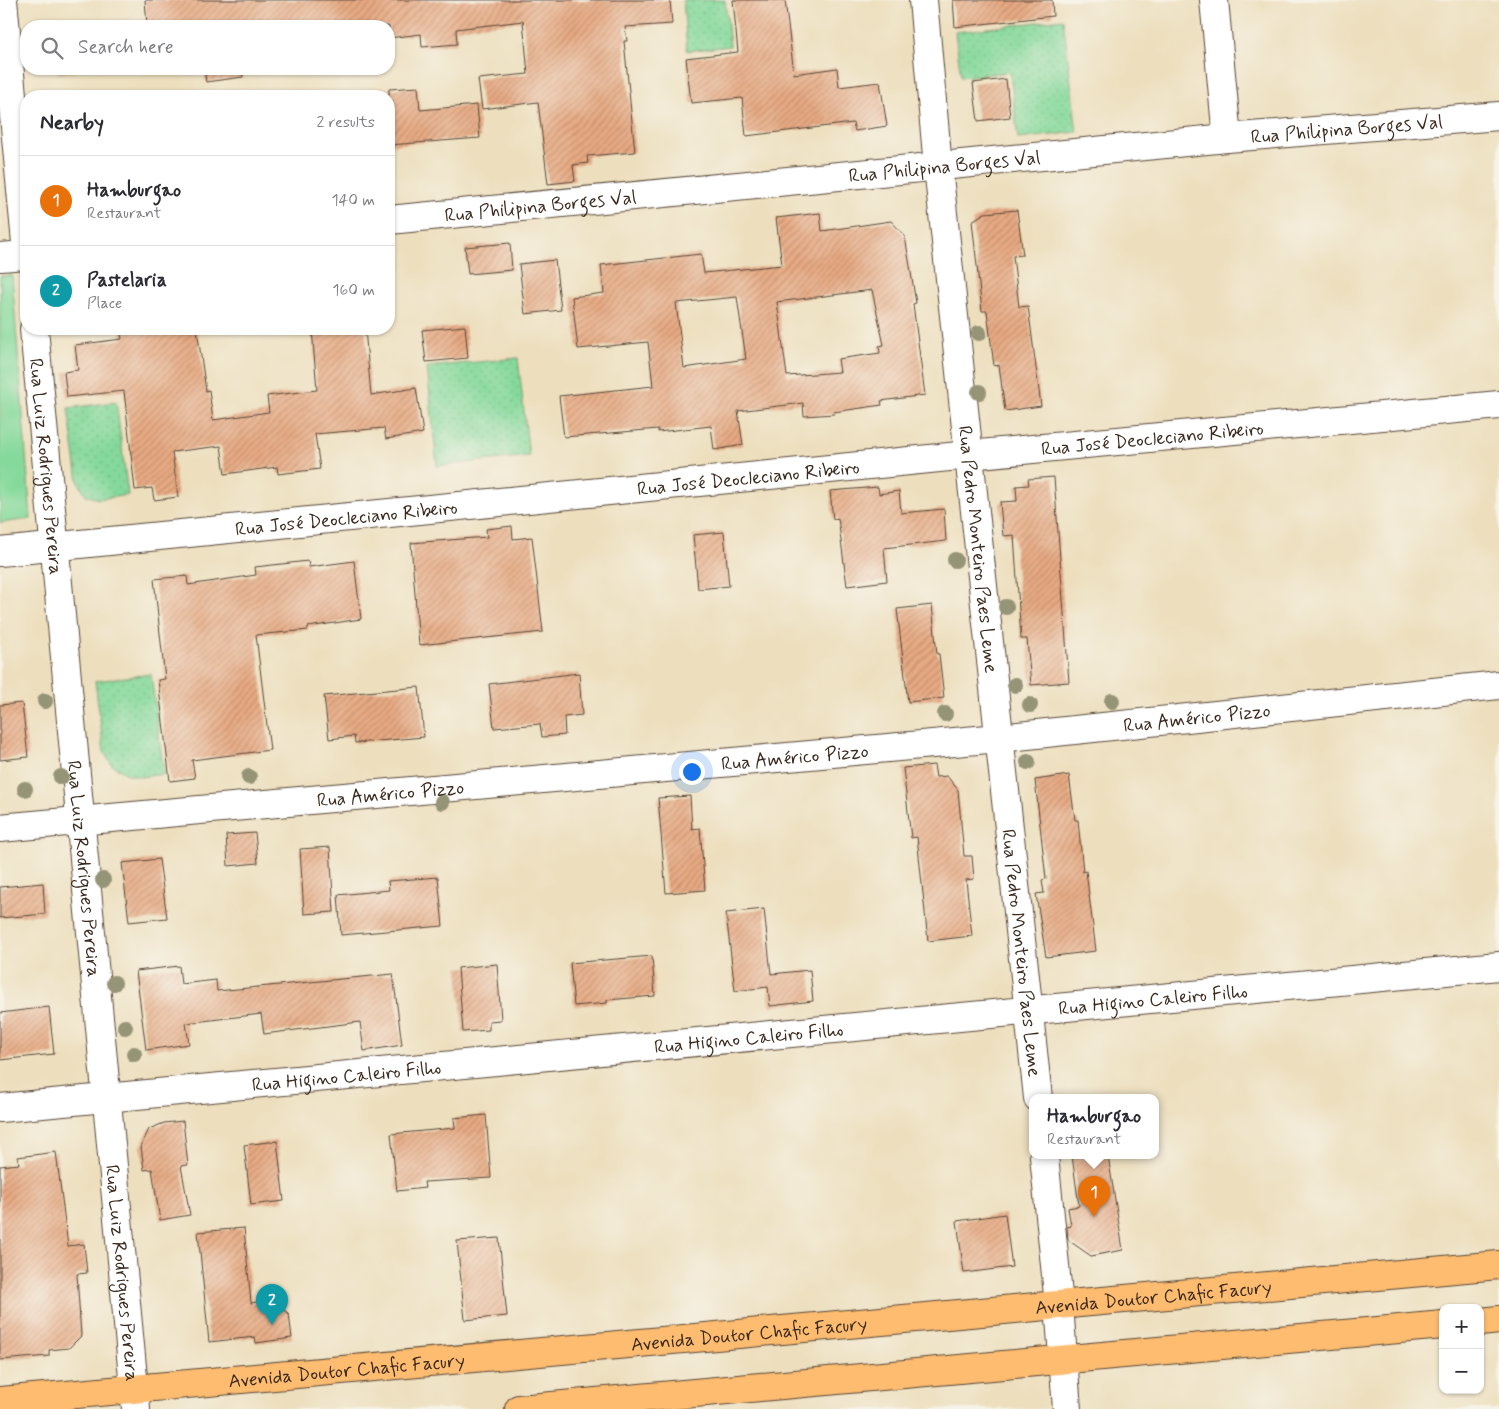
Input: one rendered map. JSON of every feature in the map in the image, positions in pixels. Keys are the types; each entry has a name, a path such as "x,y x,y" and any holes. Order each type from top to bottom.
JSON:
{"main road":[{"name":"Avenida Doutor Chafic Facury","path":"0,1401 135,1399 1059,1305 1499,1265"},
{"path":"1484,1322 1499,1320"},
{"path":"519,1409 1439,1325"}],"street":[{"path":"3,0 20,180"},
{"name":"Rua Pedro Monteiro Paes Leme","path":"923,0 938,167 1038,1094"},
{"path":"1214,0 1228,138"},
{"name":"Rua Philipina Borges Val","path":"395,219 1228,138 1499,116"},
{"path":"0,257 20,255"},
{"name":"Rua Luiz Rodrigues Pereira","path":"35,335 135,1399"},
{"name":"Rua José Deocleciano Ribeiro","path":"0,552 969,455 1499,405"},
{"name":"Rua Américo Pizzo","path":"0,828 999,738 1499,685"},
{"name":"Rua Higino Caleiro Filho","path":"0,1108 1499,966"},
{"path":"1044,1159 1067,1409"}],"green space":[{"path":"683,0 725,0 730,46 687,51"},
{"path":"1063,19 1077,132 1018,139 1010,72 961,77 955,32"},
{"path":"12,275 31,519 0,523 0,276"},
{"path":"518,358 529,456 437,466 427,367"},
{"path":"116,402 128,495 98,499 86,495 78,481 68,408"},
{"path":"151,674 164,774 140,777 127,774 112,765 104,752 95,681"}],"building":[{"path":"145,0 670,0 672,24 625,27 627,41 624,41 635,152 587,156 588,163 573,165 575,181 548,184 538,102 482,109 478,79 528,74 523,21 456,29 457,44 422,47 421,34 395,37 395,20 147,20"},
{"path":"733,0 785,0 794,74 837,68 839,87 880,82 887,126 855,131 853,123 746,136 742,98 691,103 686,58 738,52"},
{"path":"953,0 1052,0 1053,16 955,27"},
{"path":"205,75 243,75 243,77 206,82"},
{"path":"1006,79 1010,117 978,121 973,83"},
{"path":"418,87 420,110 477,105 480,138 395,145 395,90 389,89"},
{"path":"1017,210 1023,255 1013,256 1019,307 1028,306 1041,406 1005,411 999,365 994,366 987,311 982,311 972,221 985,213"},
{"path":"820,213 822,231 891,221 905,236 916,303 913,304 925,395 881,401 882,405 834,412 834,414 804,416 803,403 738,411 743,445 714,450 711,426 658,432 658,429 564,437 559,396 653,386 648,342 578,349 572,297 604,293 601,265 701,254 704,273 782,265 776,218","holes":["872,290 884,345 879,346 880,353 838,359 840,372 787,376 777,302","737,297 746,359 684,368 676,303"]},
{"path":"510,243 512,270 468,274 465,247"},
{"path":"555,260 561,310 525,314 519,264"},
{"path":"465,326 468,358 426,362 422,330"},
{"path":"121,335 198,335 206,391 209,390 213,420 269,412 267,396 317,390 312,335 366,335 371,395 416,388 423,433 386,439 384,428 315,434 320,469 278,474 277,467 225,474 221,446 172,452 178,497 154,500 152,488 135,490 124,391 67,397 64,372 78,370 75,345 122,339"},
{"path":"1054,477 1069,682 1031,685 1027,639 1021,639 1014,535 1003,536 1000,502 1017,501 1016,486 1029,485 1028,479"},
{"path":"878,487 879,494 899,491 901,513 944,509 946,541 884,548 887,581 847,586 838,518 833,519 830,491"},
{"path":"512,526 513,539 532,537 543,632 419,645 411,543 487,537 486,529"},
{"path":"724,532 729,586 698,589 693,535"},
{"path":"308,561 309,567 354,561 361,619 308,627 308,630 256,635 270,750 192,760 195,778 170,781 158,680 165,679 154,579 187,576 188,585 256,575 255,567"},
{"path":"932,605 944,698 908,702 897,609"},
{"path":"579,673 582,715 564,717 565,735 542,737 540,724 494,728 489,684"},
{"path":"419,687 424,737 355,743 354,736 329,739 324,696"},
{"path":"22,703 28,757 0,760 0,705"},
{"path":"934,765 936,777 947,776 958,790 964,856 972,856 974,879 966,880 972,936 928,941 917,837 911,838 903,768"},
{"path":"1069,775 1075,820 1078,820 1083,872 1086,871 1096,951 1046,957 1036,894 1044,893 1042,880 1046,879 1035,780"},
{"path":"690,796 692,829 700,828 705,890 666,893 658,798"},
{"path":"255,833 258,863 228,866 226,835"},
{"path":"330,847 334,912 304,914 300,849"},
{"path":"159,859 167,918 129,922 122,863"},
{"path":"438,877 443,926 341,935 338,895 389,890 388,881"},
{"path":"43,883 45,914 0,918 0,887"},
{"path":"764,909 771,974 810,970 813,1001 770,1006 768,987 735,991 726,913"},
{"path":"652,956 655,996 607,1000 607,1003 574,1006 570,963"},
{"path":"497,964 501,1020 489,1021 489,1030 463,1032 458,968"},
{"path":"179,966 181,984 216,980 217,991 393,974 402,1045 364,1051 360,1022 264,1034 261,1014 186,1023 189,1044 146,1050 136,971"},
{"path":"49,1007 54,1054 0,1060 0,1013"},
{"path":"486,1115 491,1178 424,1182 425,1188 397,1191 391,1134 455,1128 454,1118"},
{"path":"183,1121 188,1165 181,1166 190,1215 160,1220 152,1169 144,1170 141,1146 149,1129 164,1123"},
{"path":"277,1141 284,1201 251,1205 244,1145"},
{"path":"56,1152 68,1246 84,1244 87,1273 77,1274 81,1336 69,1348 49,1350 49,1356 0,1360 0,1166 19,1164 18,1157"},
{"path":"1072,1159 1108,1159 1123,1250 1091,1256 1068,1240 1067,1227 1071,1226 1068,1208 1079,1206"},
{"path":"1005,1214 1012,1267 964,1273 957,1221"},
{"path":"244,1228 251,1303 272,1299 289,1314 292,1338 256,1343 255,1337 209,1342 198,1232"},
{"path":"499,1238 507,1316 465,1320 457,1241"}],"place":[{"name":"Hamburgao","path":"1094,1217"},
{"name":"Pastelaria","path":"272,1325"}]}
